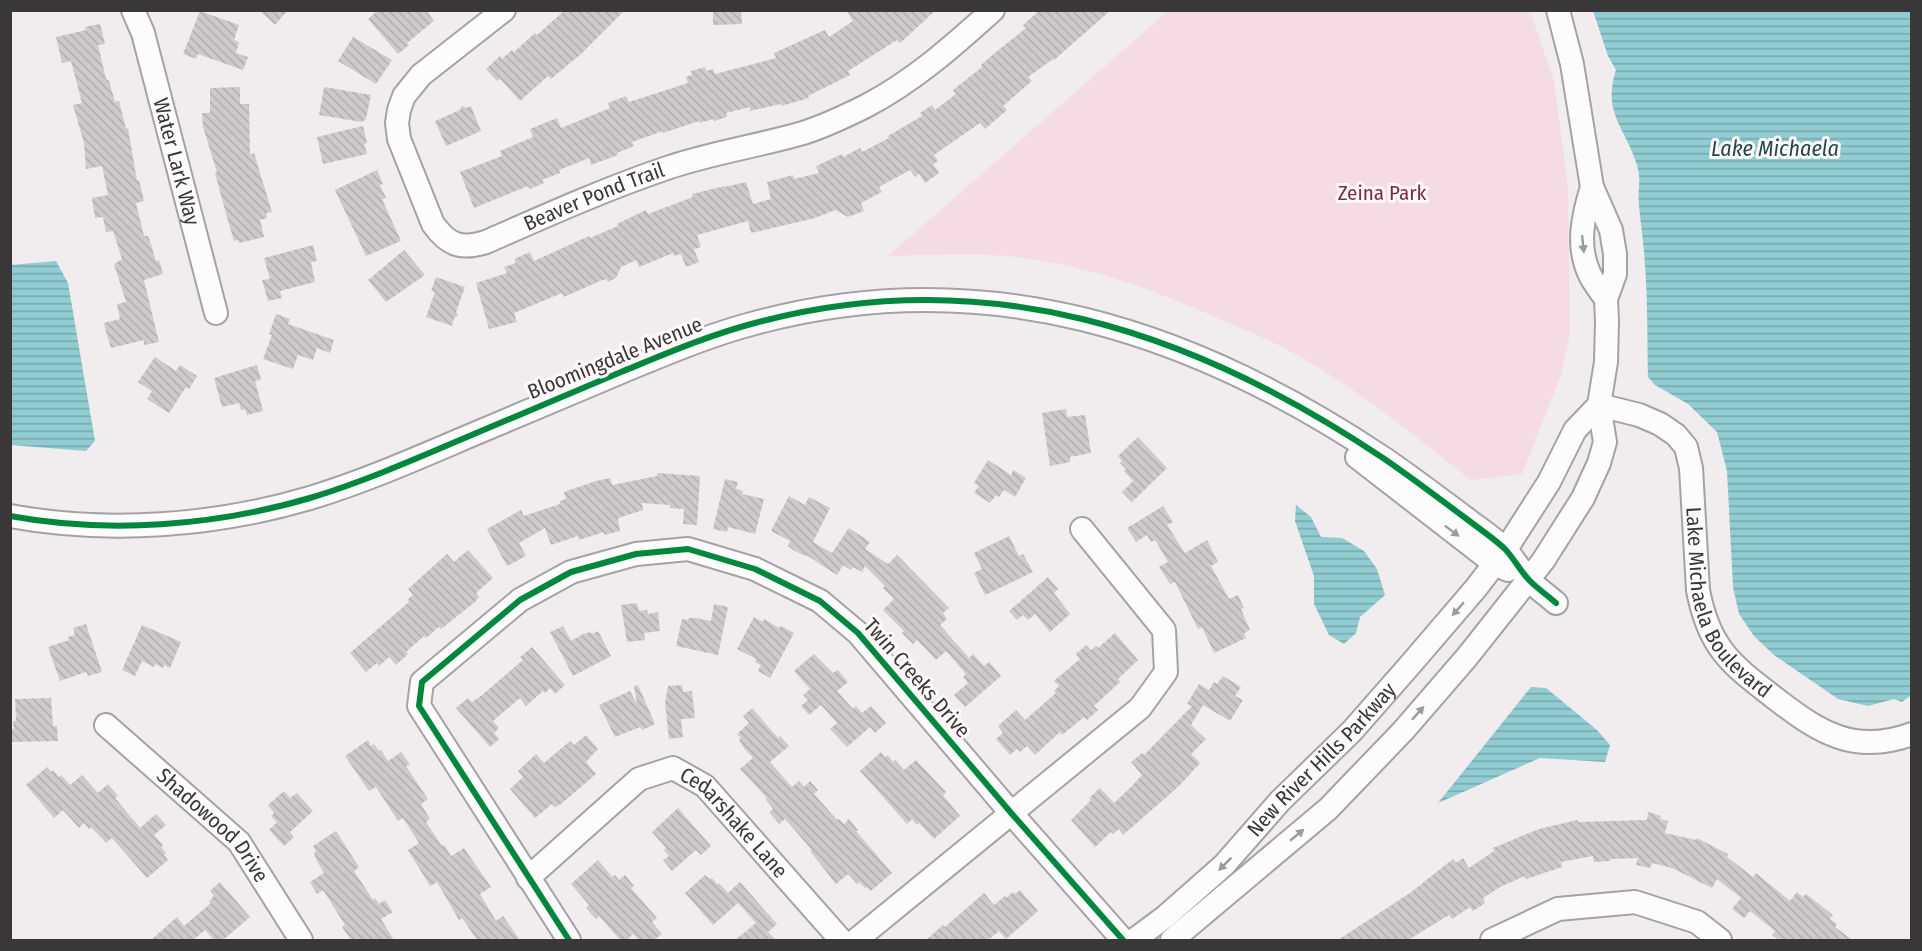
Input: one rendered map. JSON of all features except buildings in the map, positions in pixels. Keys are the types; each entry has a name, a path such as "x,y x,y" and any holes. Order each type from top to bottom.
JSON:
{"street":[{"name":"Water Lark Way","path":"133,10 143,33 216,313"},
{"name":"Beaver Pond Trail","path":"504,10 421,75 404,96 399,110 397,123 399,139 433,224 440,234 461,246 486,242 666,168 826,125 866,106 902,85 932,63 993,10"},
{"path":"1558,10 1572,64 1592,187 1611,230 1615,254 1615,273 1605,299"},
{"path":"1529,579 1557,542 1583,498 1599,463 1605,442 1599,405 1606,362 1608,321 1605,299 1590,274 1582,242 1583,214 1592,187"},
{"name":"Bloomingdale Avenue","path":"10,516 75,523 151,524 214,518 289,504 352,484 704,339 779,317 861,303 949,300 1004,304 1058,312 1111,325 1162,342 1227,369 1280,397 1500,557 1556,603"},
{"path":"1500,557 1549,482 1575,430 1599,405"},
{"name":"Lake Michaela Boulevard","path":"1599,405 1639,415 1660,424 1676,435 1686,447 1691,468 1698,590 1701,605 1716,643 1736,668 1804,720 1833,736 1867,743 1889,741 1911,734"},
{"path":"1549,482 1583,498"},
{"path":"856,940 1140,708 1166,672 1164,630 1082,529"},
{"name":"Twin Creeks Drive","path":"569,940 419,706 422,682 520,600 571,572 636,554 688,549 755,569 820,601 858,633 1123,940"},
{"name":"New River Hills Parkway","path":"1134,940 1165,917 1224,865 1280,801 1365,717 1500,557"},
{"name":"New River Hills Parkway","path":"1172,940 1344,793 1393,742 1467,657 1529,579"},
{"path":"1365,717 1393,742"},
{"name":"Shadowood Drive","path":"106,725 239,842 290,936"},
{"path":"1317,766 1344,793"},
{"name":"Cedarshake Lane","path":"528,878 639,779 673,768 705,786 841,940"},
{"path":"1492,940 1558,909 1635,902 1697,922 1720,940"}],"green space":[{"name":"Zeina Park","path":"1168,11 1530,11 1554,81 1568,188 1570,334 1561,375 1522,474 1471,480 1367,400 1302,358 1254,334 1145,289 1090,271 1006,256 947,254 888,256"}],"water":[{"name":"Lake Michaela","path":"1593,11 1911,11 1912,690 1910,696 1902,702 1894,699 1868,706 1838,699 1774,655 1754,636 1739,614 1733,587 1727,471 1717,432 1688,404 1655,385 1648,377 1646,280 1638,171 1613,109 1612,85 1616,70 1608,56"},
{"path":"56,261 68,283 95,441 86,451 11,445 11,265"},
{"path":"1296,505 1311,517 1321,537 1342,538 1364,551 1377,569 1385,595 1360,617 1356,633 1344,644 1329,635 1314,604 1314,576 1295,521"},
{"path":"1531,687 1546,688 1597,730 1610,745 1605,762 1540,758 1438,803"}],"cycle path":[{"path":"10,516 47,522 123,526 199,521 274,508 331,491 413,460 638,365 721,333 755,323 840,306 923,300 1004,305 1083,319 1161,343 1236,374 1311,413 1404,472 1499,544 1530,581 1556,603"},
{"path":"569,940 419,706 422,682 520,600 571,572 636,554 688,549 755,569 820,601 858,633 1123,940"}]}
